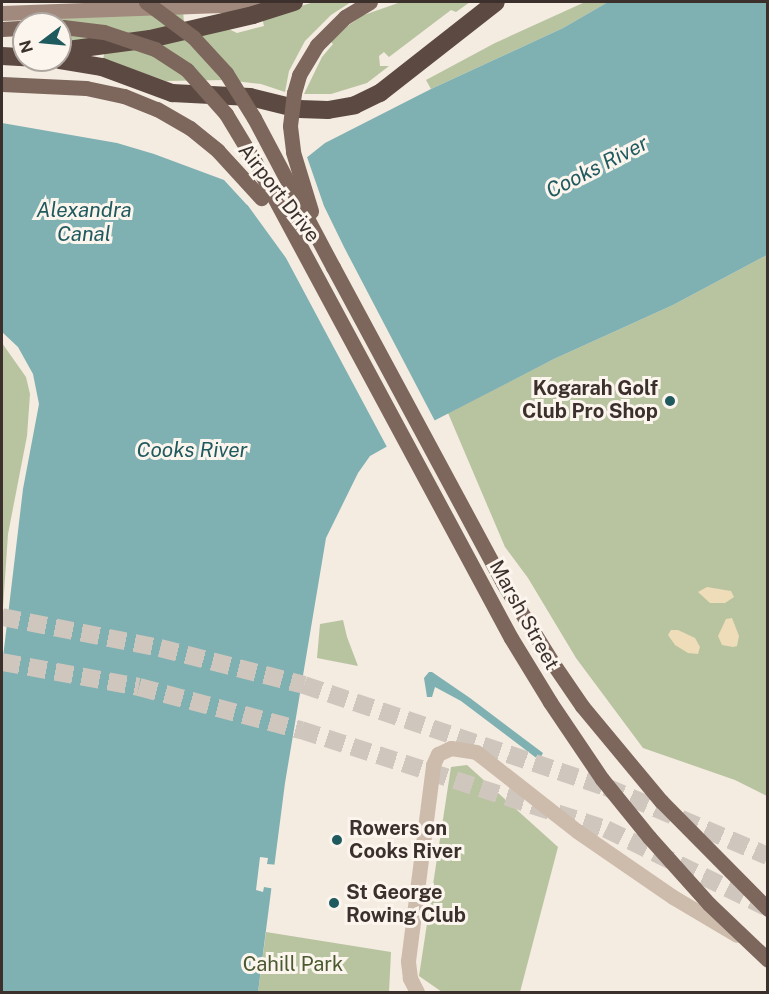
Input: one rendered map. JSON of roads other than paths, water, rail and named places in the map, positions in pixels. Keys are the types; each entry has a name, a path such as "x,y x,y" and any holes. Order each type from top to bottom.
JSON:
{"highway":[{"path":"72,49 161,36 253,15 294,2"},
{"path":"72,62 102,67 172,93 250,97 299,109 327,110 355,105 380,93 496,2"}],"main road":[{"name":"Airport Drive","path":"146,2 193,37 226,73 249,110 333,267"},
{"path":"333,267 295,163 290,126 294,93 303,66 317,45 345,17 370,2"},
{"path":"72,29 104,32 135,40 171,58 201,84 239,133 316,276"},
{"name":"Airport Drive","path":"2,84 96,89 124,96 157,109 190,128 230,163 283,228 316,276"},
{"name":"Marsh Street","path":"333,267 521,613 582,706 661,801 768,909"},
{"name":"Marsh Street","path":"316,276 522,656 602,780 675,867 745,940 768,960"}],"street":[{"path":"2,13 167,6 247,6 282,2"},
{"name":"Marsh Street","path":"417,993 410,978 408,961 433,765 438,754 451,748 476,752 577,831 673,897 745,940"}],"water":[{"name":"Cooks River","path":"608,2 767,2 767,255 673,305 554,359 418,429 370,456 358,473 326,538 285,783 258,992 2,992 2,666 23,489 39,404 33,374 18,347 2,332 2,123 117,143 154,154 224,180 247,205 325,143 431,89 563,28"},
{"path":"429,672 470,698 543,753 539,760 461,701 435,687 432,697 427,697 424,678"}],"tunnel":[{"path":"2,617 160,648 304,685 606,787 768,856"},
{"path":"2,662 139,687 301,730 606,829 766,907"}],"place":[{"name":"Kogarah Golf Club Pro Shop","path":"670,401"},
{"name":"Rowers on Cooks River","path":"337,840"},
{"name":"St George Rowing Club","path":"334,903"}],"water label":[{"name":"Alexandra Canal","path":"84,222"}],"park label":[{"name":"Cahill Park","path":"293,964"}]}
